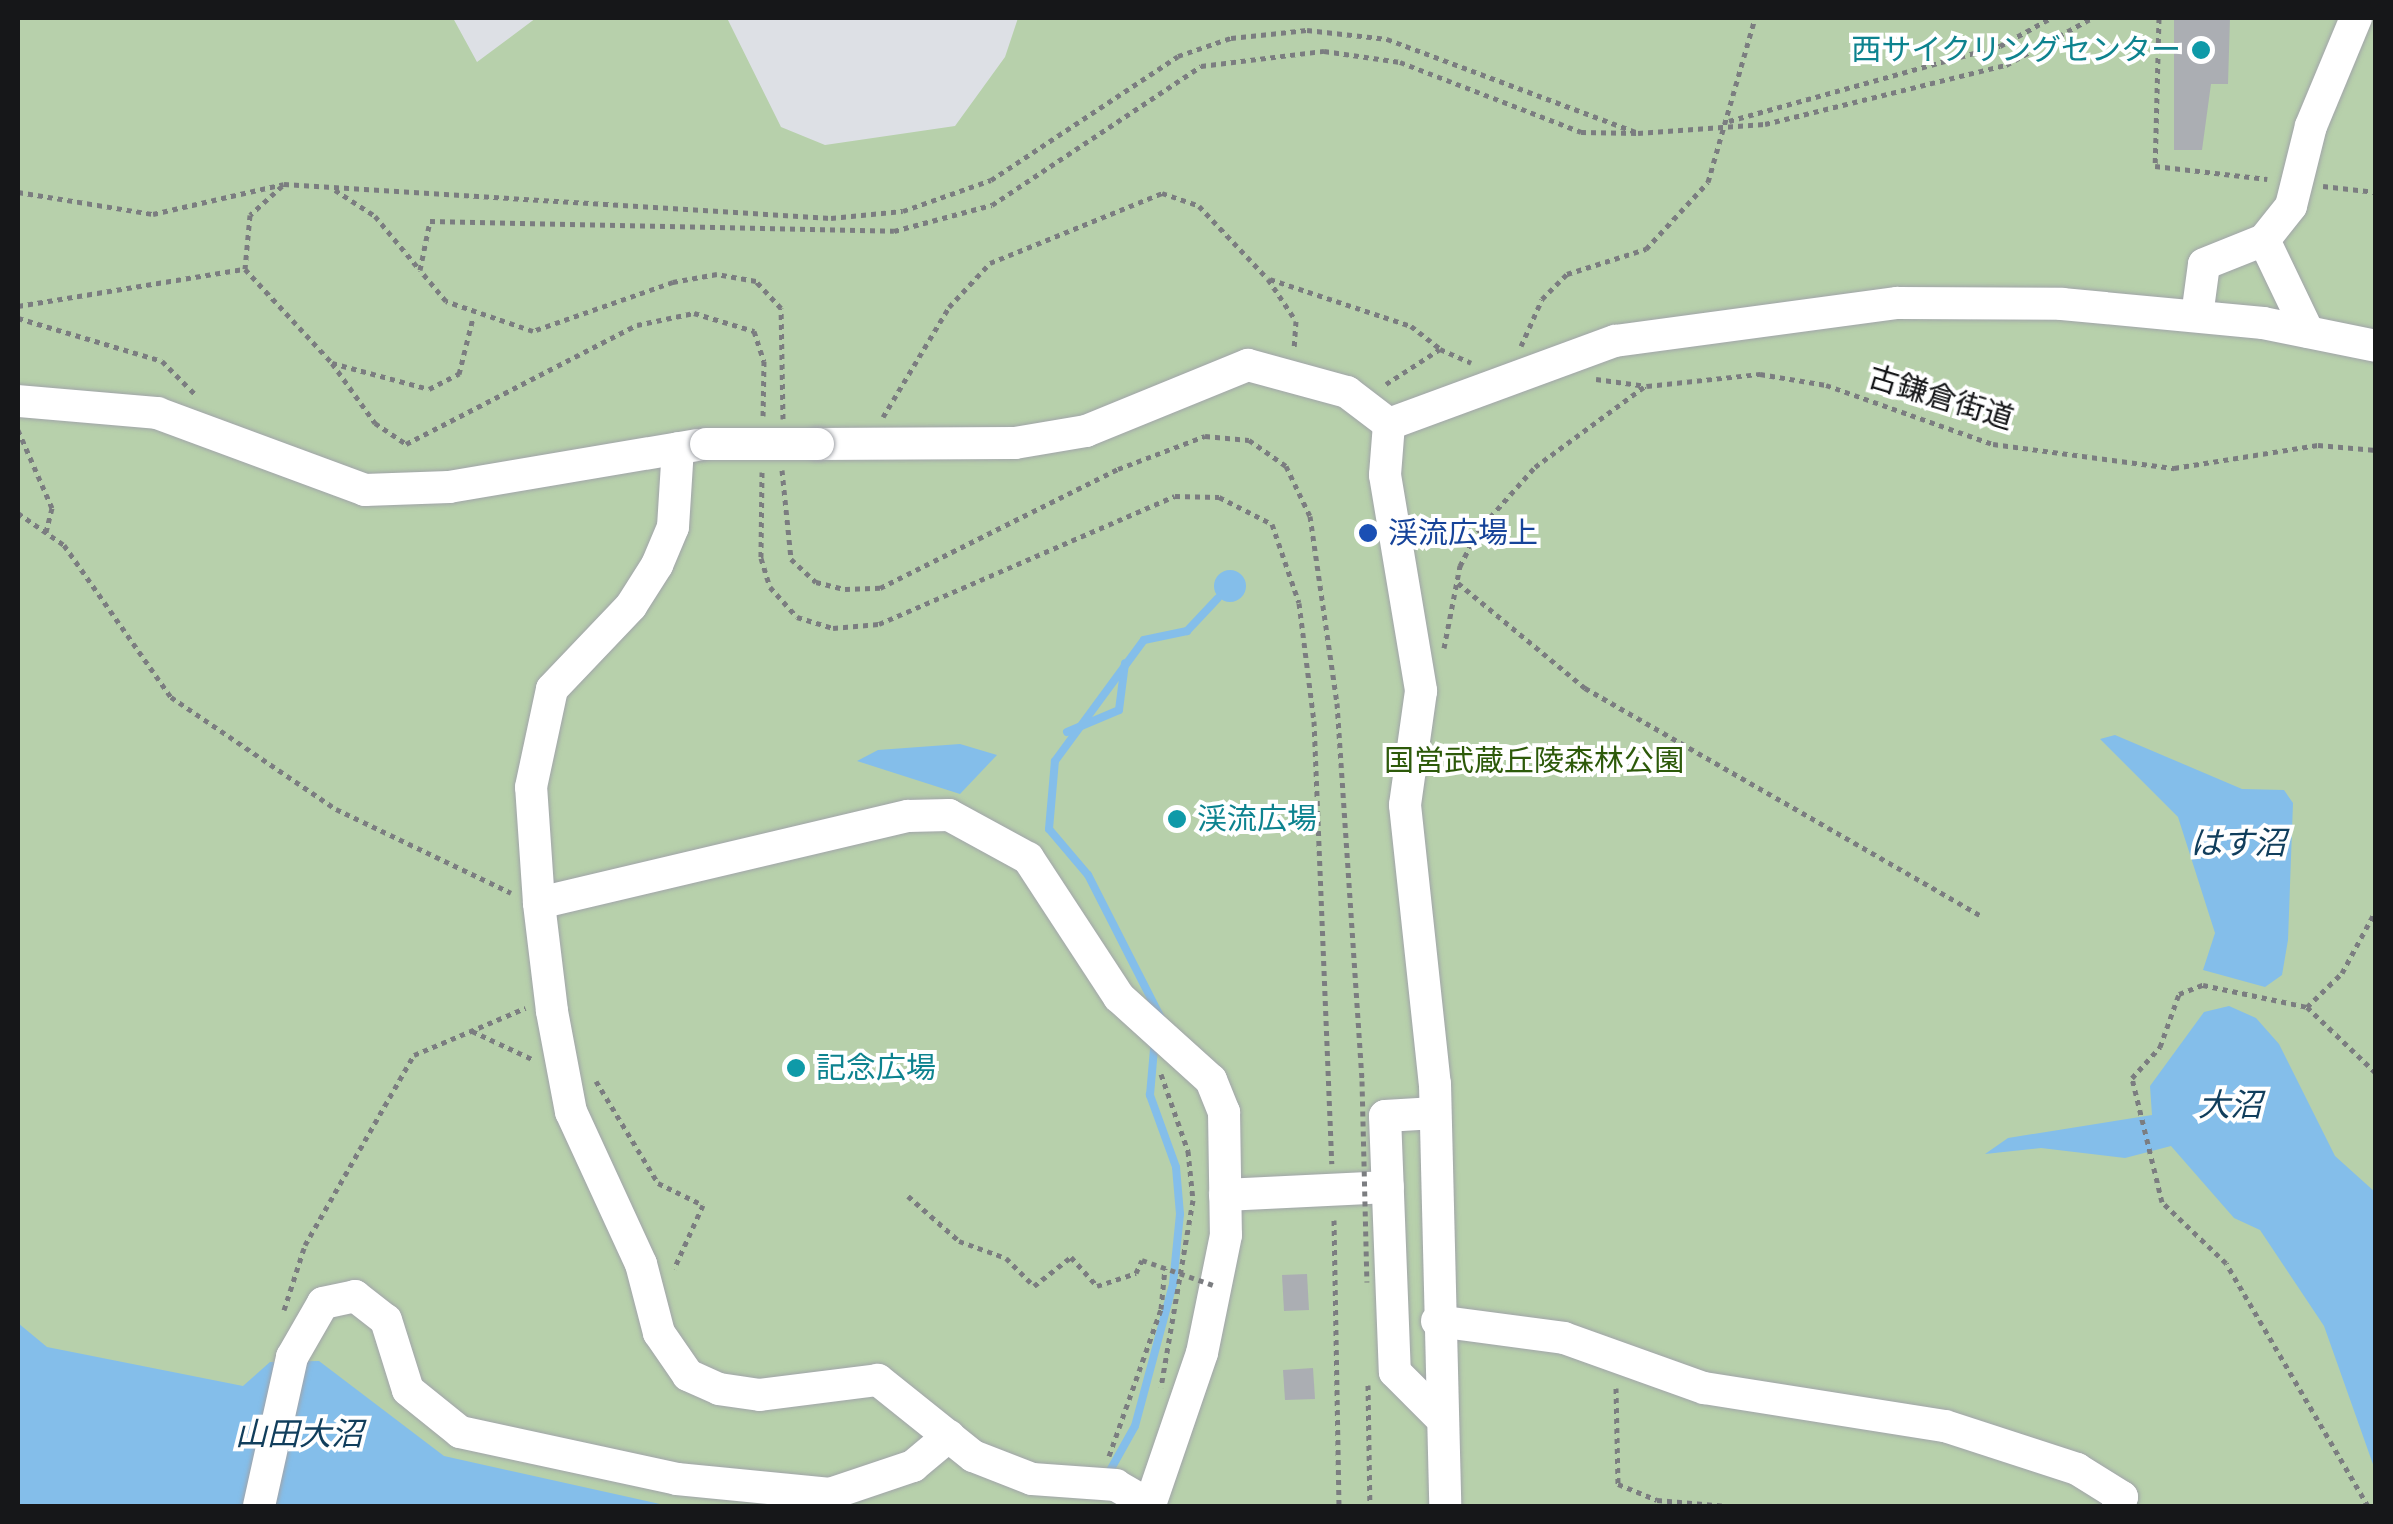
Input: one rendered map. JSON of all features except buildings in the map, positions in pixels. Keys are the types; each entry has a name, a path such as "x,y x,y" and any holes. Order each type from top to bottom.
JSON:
{"street":[{"path":"2197,316 2204,264 2264,240 2302,183 2311,126 2356,18"},
{"path":"2264,240 2308,332"},
{"path":"1389,424 1615,341 1897,303 2197,316 2376,346"},
{"path":"18,401 96,403 214,430 366,490 449,487 692,446 1032,440 1086,431 1248,365 1294,372 1358,401 1389,424"},
{"path":"1389,424 1385,475 1421,691 1405,805 1435,1113 1438,1414 1445,1506"},
{"path":"539,903 908,816 949,816 1028,858 1119,996 1211,1080 1224,1112 1225,1195 1216,1286 1185,1414 1150,1505 1099,1484 1032,1480 949,1436 878,1380 760,1394 719,1390 688,1375 654,1313 552,996 539,903 530,787 539,726 552,688 631,606 657,565 672,527 692,446"},
{"path":"1435,1113 1385,1116 1395,1372 1438,1414"},
{"path":"1225,1195 1388,1187"},
{"path":"260,1506 292,1357 322,1303 355,1296 386,1320 408,1390 460,1432 677,1479 830,1494 913,1466 949,1436"},
{"path":"1437,1321 1564,1338 1704,1388 1944,1426 2031,1450 2122,1497 2118,1506"}],"path":[{"path":"1268,279 1411,326 1440,350 1503,382 1542,299 1568,274 1646,249 1678,219 1708,182 1755,18"},
{"path":"420,270 430,221 459,215 894,231 992,205 1200,66 1249,56 1324,51 1400,62 1581,132 1638,133 1726,122 2000,46 2050,18"},
{"path":"1726,122 1765,124 2006,65 2092,18"},
{"path":"2159,18 2155,166 2376,192"},
{"path":"18,192 153,214 284,184 730,217 904,210 992,180 1178,56 1231,38 1307,30 1386,39 1638,133"},
{"path":"284,184 250,215 245,269 332,363 375,423 406,444 636,326 694,313 754,332 764,361 763,420"},
{"path":"332,188 375,216 420,270 473,318 533,331 673,282 717,274 756,281 781,308 783,433"},
{"path":"866,445 949,306 990,262 1162,193 1198,206 1268,279 1296,320 1294,372"},
{"path":"18,306 245,269"},
{"path":"18,318 162,361 193,388 214,430"},
{"path":"332,363 428,389 460,374 473,318"},
{"path":"1358,401 1440,350"},
{"name":"古鎌倉街道","path":"1556,363 1614,387 1760,374 1826,385 1992,444 2174,468 2318,446 2376,450"},
{"path":"1421,691 1443,653 1458,583 1477,532 1535,467 1647,386"},
{"path":"18,430 52,508 46,532"},
{"path":"782,449 791,560 816,582 845,589 880,588 1118,469 1205,436 1249,440 1286,466 1310,516 1342,740 1362,1081 1367,1300"},
{"path":"762,460 761,558 770,587 798,617 833,628 878,624 1175,496 1219,496 1272,524 1300,602 1314,721 1332,1185"},
{"path":"18,513 46,532 160,684 210,727 450,870 539,903"},
{"path":"1458,583 1584,688 1980,916"},
{"path":"2307,1007 2342,974 2376,910"},
{"path":"2368,1506 2226,1263 2149,1178 2132,1078 2160,1047 2178,994 2190,989 2307,1007 2376,1073"},
{"path":"284,1306 305,1245 390,1085 414,1055 552,996"},
{"path":"472,1031 575,1068 658,1183 702,1205 654,1313"},
{"path":"1171,1043 1159,1081 1188,1151 1182,1274 1158,1382 1185,1414"},
{"path":"908,1196 959,1241 1006,1258 1034,1286 1071,1257 1097,1286 1136,1273 1142,1260 1216,1286"},
{"path":"1333,1204 1339,1506"},
{"path":"1099,1484 1130,1408 1165,1268"},
{"path":"1618,1356 1618,1484 1656,1500 1727,1506"},
{"path":"1368,1375 1370,1506"}],"green space":[{"name":"国営武蔵丘陵森林公園","path":"18,18 453,18 477,62 536,18 727,18 781,127 825,145 955,126 1005,57 1018,18 2375,18 2375,1506 18,1506"}],"water":[{"path":"1230,570 1241,575 1246,586 1241,597 1230,602 1219,597 1214,586 1219,575"},
{"name":"はす沼","path":"2115,735 2242,789 2284,790 2293,803 2288,940 2282,975 2265,987 2203,970 2215,933 2178,817 2100,739"},
{"path":"960,744 997,755 960,794 857,761 878,750"},
{"name":"大沼","path":"2229,1006 2256,1018 2279,1044 2335,1156 2375,1192 2375,1470 2324,1326 2260,1230 2234,1218 2171,1146 2125,1158 2041,1148 1985,1154 2008,1138 2152,1115 2150,1086 2204,1012"},
{"name":"山田大沼","path":"18,1323 47,1347 243,1386 270,1362 319,1361 444,1456 669,1506 18,1506"}],"waterway":[{"path":"1163,1022 1088,875 1049,829 1055,761 1144,640 1187,631 1218,598"},
{"path":"1067,732 1119,710 1125,663"},
{"path":"1107,1476 1135,1426 1173,1284 1180,1214 1176,1167 1150,1095 1154,1049"}],"place":[{"name":"西サイクリングセンター","path":"2201,50"},
{"name":"渓流広場上","path":"1368,533"},
{"name":"渓流広場","path":"1177,819"},
{"name":"記念広場","path":"796,1068"}]}
